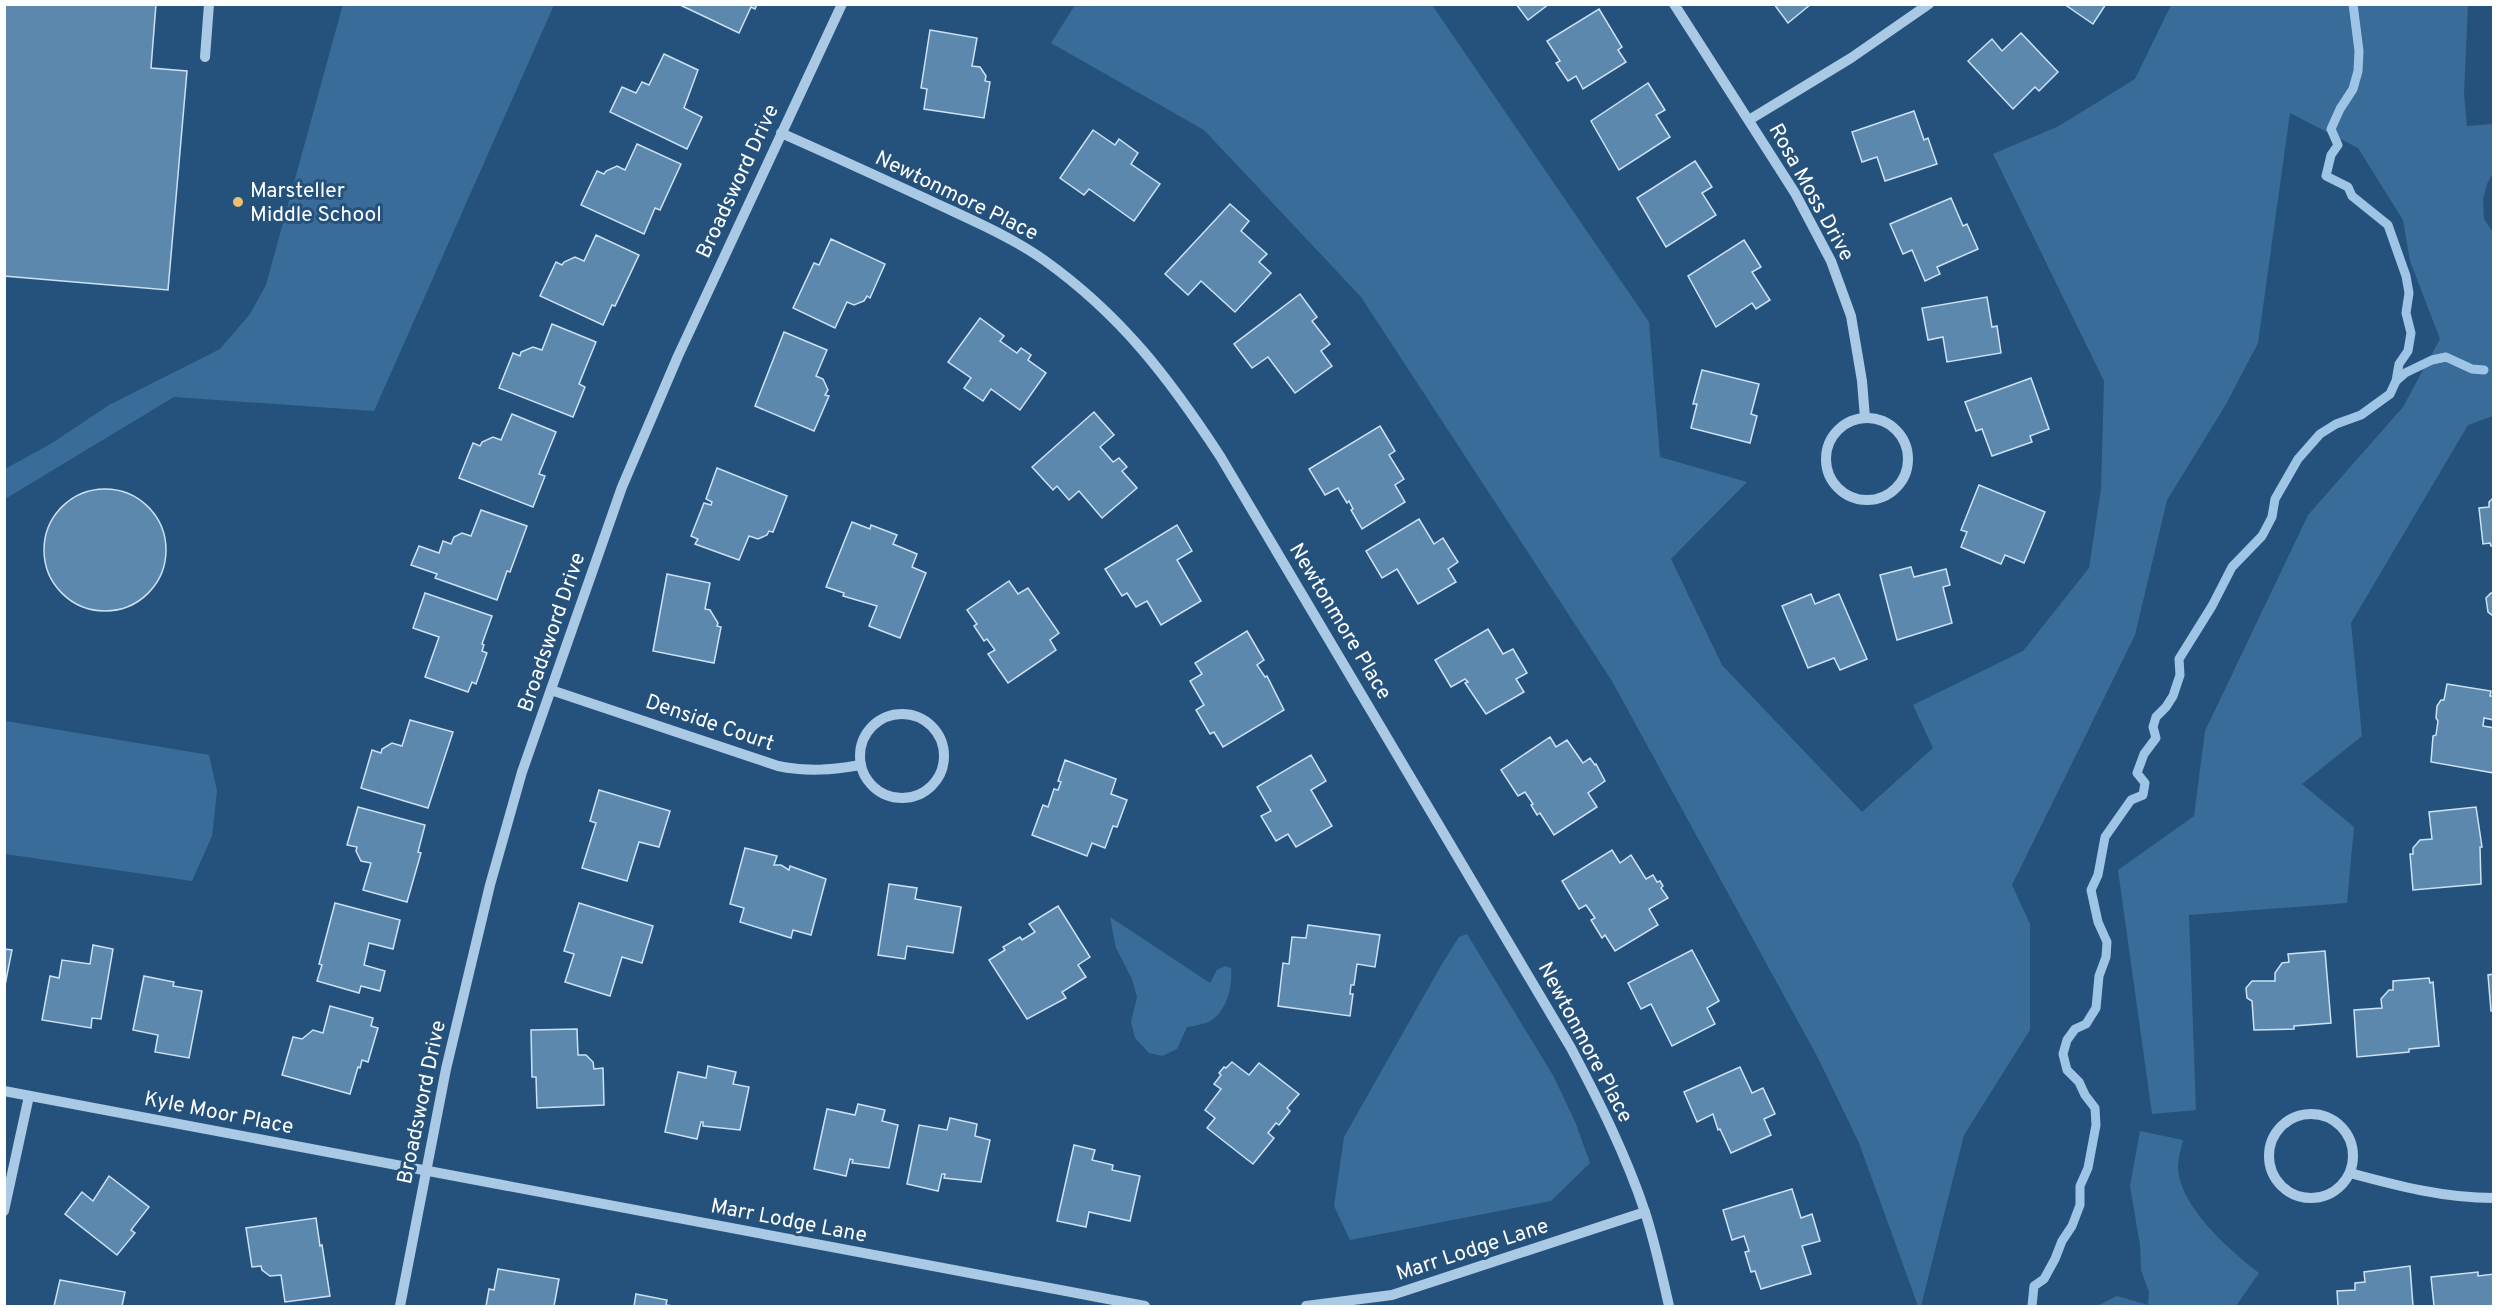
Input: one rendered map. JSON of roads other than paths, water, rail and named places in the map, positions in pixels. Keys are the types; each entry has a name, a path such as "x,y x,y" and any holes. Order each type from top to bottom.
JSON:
{"street":[{"path":"205,57 209,4"},
{"name":"Broadsword Drive","path":"400,1306 446,1069 490,885 522,772 622,487 678,356 842,4"},
{"name":"Rosa Moss Drive","path":"1674,4 1813,225 1842,286 1851,316 1862,381 1865,418"},
{"path":"1749,120 1851,58 1929,4"},
{"name":"Newtonmore Place","path":"781,133 982,225 1043,260 1094,300 1139,343 1182,397 1220,456 1571,1048 1609,1122 1645,1212 1669,1306"},
{"path":"1865,418 1889,424 1905,443 1908,455 1908,467 1896,489 1874,500 1850,497 1839,491 1831,481 1825,458 1827,446 1837,430 1853,420 1865,418"},
{"name":"Denside Court","path":"551,690 778,766 803,771 861,765"},
{"path":"901,713 920,717 936,729 943,741 945,754 938,780 917,796 890,797 878,791 868,782 861,765 861,744 867,732 876,722 888,716 901,713"},
{"name":"Kyle Moor Place","path":"4,1090 426,1170"},
{"path":"4,1211 29,1096"},
{"path":"2307,1114 2325,1117 2341,1126 2348,1136 2353,1160 2350,1173 2336,1191 2325,1196 2302,1198 2291,1194 2274,1178 2268,1155 2270,1144 2276,1132 2294,1117 2307,1114"},
{"name":"Marr Lodge Lane","path":"426,1170 1145,1306"},
{"path":"2350,1173 2402,1188 2444,1196 2493,1198"},
{"name":"Marr Lodge Lane","path":"1306,1306 1392,1294 1645,1212"}],"waterway":[{"path":"2032,1306 2034,1286 2044,1279 2062,1241 2072,1226 2080,1205 2080,1186 2088,1168 2096,1125 2095,1108 2079,1082 2067,1070 2063,1054 2067,1040 2075,1029 2086,1024 2096,1008 2099,976 2106,957 2107,942 2098,922 2091,890 2098,875 2105,837 2131,800 2143,795 2145,783 2137,773 2144,754 2156,738 2153,727 2156,717 2173,696 2180,675 2179,659 2212,606 2232,567 2262,536 2272,517 2275,499 2298,459 2320,434 2336,424 2361,415 2390,394 2396,381 2399,364 2408,351 2411,333 2406,313 2409,293 2406,276 2388,225 2352,196 2348,187 2326,176 2331,155 2338,145 2331,129 2353,89 2358,71 2359,51 2353,4"},
{"path":"2397,380 2405,373 2432,360 2446,357 2472,369 2484,370"}],"place":[{"name":"Marsteller Middle School","path":"238,202"}]}
